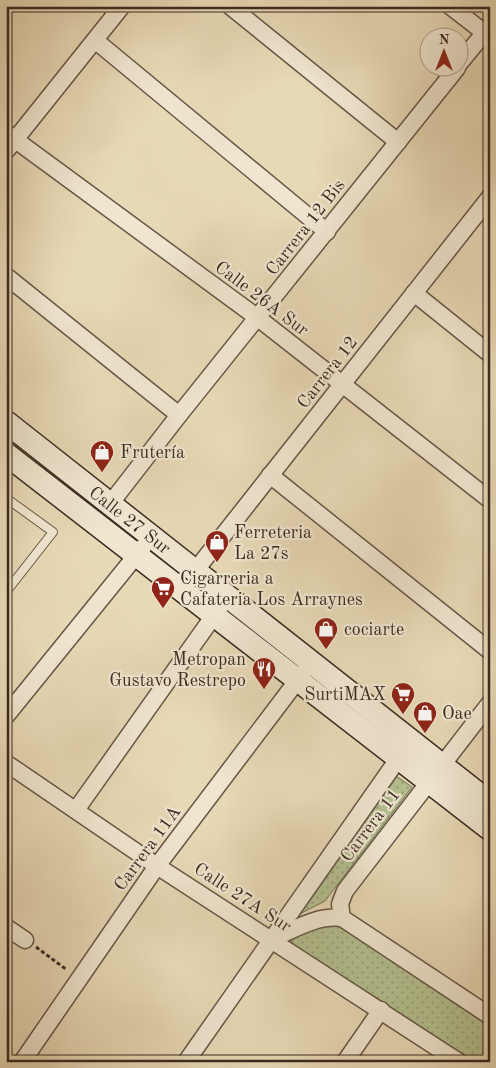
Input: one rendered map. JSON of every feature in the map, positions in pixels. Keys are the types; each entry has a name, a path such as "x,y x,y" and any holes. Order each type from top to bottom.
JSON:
{"main road":[{"name":"Calle 27 Sur","path":"6,422 311,662 434,774 490,829"},
{"name":"Calle 27 Sur","path":"6,454 398,759 434,774 490,803"}],"street":[{"path":"9,141 96,41 122,6"},
{"path":"230,6 398,142"},
{"path":"450,6 488,32"},
{"name":"Carrera 12 Bis","path":"468,55 488,32"},
{"path":"96,41 327,232"},
{"name":"Carrera 12 Bis","path":"110,504 449,78"},
{"name":"Calle 26A Sur","path":"9,141 258,318 490,500"},
{"name":"Carrera 12","path":"195,571 414,293 488,203"},
{"path":"6,276 179,415"},
{"path":"414,293 490,354"},
{"path":"270,476 490,651"},
{"path":"6,716 151,536"},
{"path":"76,810 227,597"},
{"name":"Carrera 11A","path":"22,1062 78,978 157,866 311,662"},
{"name":"Carrera 11","path":"342,918 340,904 345,891 490,702"},
{"name":"Carrera 11","path":"186,1062 398,759"},
{"name":"Calle 27A Sur","path":"6,763 157,866 460,1062"},
{"path":"272,939 311,921 331,917 342,918 490,1016"},
{"path":"6,927 25,940"},
{"path":"345,1062 381,1010"}],"lane":[{"path":"6,498 53,532 6,592"}],"path":[{"path":"25,940 78,978"}],"green space":[{"path":"396,776 412,787 325,901 288,920"},
{"path":"325,925 342,927 490,1027 490,1062 474,1062 290,942 309,929"}],"place":[{"name":"Frutería","path":"102,473"},
{"name":"Ferreteria La 27s","path":"217,563"},
{"name":"Cigarreria a Cafateria Los Arraynes","path":"163,609"},
{"name":"cociarte","path":"326,650"},
{"name":"Metropan Gustavo Restrepo","path":"264,690"},
{"name":"SurtiMAX","path":"403,715"},
{"name":"Oae","path":"425,734"}]}
